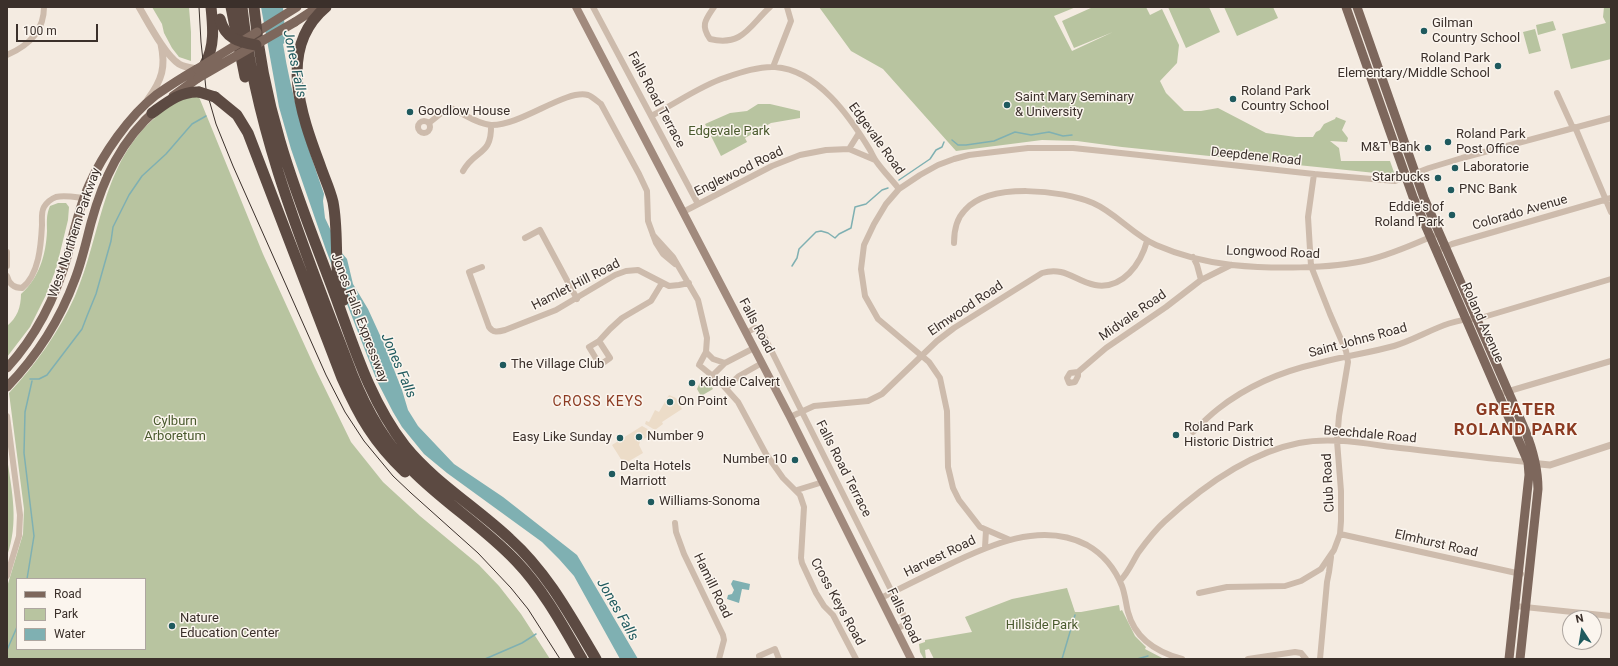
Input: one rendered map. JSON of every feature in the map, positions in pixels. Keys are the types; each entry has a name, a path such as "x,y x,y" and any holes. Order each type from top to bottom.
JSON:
{"highway":[{"path":"211,7 216,19 227,34 241,42 256,45"},
{"path":"200,70 210,54 218,7"},
{"path":"231,7 246,81 269,145"},
{"name":"Jones Falls Expressway","path":"242,7 250,65 269,145 284,191 352,374 375,423 385,438 410,468 518,562 543,594 582,659"},
{"name":"Jones Falls Expressway","path":"254,7 266,90 295,188 362,369 385,416 406,447 433,475 494,524 527,555 553,588 596,659"},
{"path":"326,7 312,21 302,39 298,61 297,81 301,105 313,146 330,192 337,224 337,266 340,286 362,369"},
{"path":"152,113 176,96 198,92 215,98 237,115 248,133 342,378 367,428 386,453 423,488 486,533"}],"main road":[{"name":"West Northern Parkway","path":"7,387 27,365 38,350 63,309 76,278 106,178 126,142 138,126 200,70 256,45 318,7"},
{"name":"Falls Road","path":"576,7 790,417 911,659"},
{"name":"Roland Avenue","path":"1346,7 1406,177 1430,237 1499,394 1532,463 1529,475 1509,659"},
{"name":"Roland Avenue","path":"1357,7 1415,173 1439,233 1530,444 1532,463 1538,490 1520,659"},
{"name":"West Northern Parkway","path":"7,368 28,342 51,304 62,274 84,198 95,172 108,151 139,111 155,96 200,70 295,8"}],"street":[{"path":"7,55 18,50 31,41 41,24 44,7"},
{"path":"139,7 160,41 176,62 186,67 200,70"},
{"name":"Falls Road Terrace","path":"593,7 698,204"},
{"path":"714,7 705,21 705,30 710,39 722,41 735,38 746,33 770,7"},
{"path":"773,67 791,21 787,7"},
{"path":"139,111 151,95 162,72 163,60 160,41"},
{"name":"Edgevale Road","path":"651,116 723,78 762,68 773,67 797,73 818,86 831,97 858,133 875,160 899,189 886,204 866,239 862,256 862,281 865,296 878,319 922,356 935,370 942,385 947,411 948,467 953,488 966,510 980,527 1010,540"},
{"path":"1556,93 1608,199 1611,212"},
{"name":"Cross Keys Road","path":"429,123 449,107 477,121 491,125 510,123 569,98 587,95 601,104 645,186 648,199 648,221 659,249 678,267 698,300 706,333 706,352 699,365 713,375 726,388 742,409 766,454 783,478 797,490 803,500 802,564 816,593 824,606 833,615 856,659"},
{"name":"Deepdene Road","path":"899,189 938,165 954,159 969,155 1028,148 1073,148 1314,174 1395,181 1462,158 1611,118"},
{"path":"463,171 468,161 486,149 491,138 491,125"},
{"path":"850,149 858,133"},
{"name":"Englewood Road","path":"683,212 772,166 812,152 850,149 875,160"},
{"name":"Club Road","path":"1314,174 1308,217 1312,266 1348,357 1337,440 1341,491 1340,534 1331,557 1326,582 1320,659"},
{"name":"Longwood Road","path":"954,243 954,231 958,219 971,204 991,196 1021,192 1064,195 1091,202 1112,214 1147,241 1193,258 1231,265 1312,266 1347,264 1396,252 1439,233"},
{"path":"7,276 10,284 18,288 22,288 34,271 38,257 43,210 47,202 56,197 62,196 84,198"},
{"name":"Colorado Avenue","path":"1436,251 1445,247 1608,199"},
{"path":"524,238 540,230 577,299"},
{"name":"Elmwood Road","path":"790,417 814,406 876,398 889,389 937,341 954,328 1042,272 1049,270 1062,271 1095,285 1108,285 1122,279 1135,267 1147,241"},
{"path":"7,252 7,266"},
{"path":"1193,258 1197,264 1201,280"},
{"name":"Midvale Road","path":"1078,372 1106,348 1166,307 1201,280 1231,265"},
{"name":"Hamlet Hill Road","path":"482,267 469,272 489,327 491,330 496,332 549,313 577,299 615,275 626,271 638,270 669,286 679,286 689,283"},
{"name":"Saint Johns Road","path":"1193,432 1235,396 1292,370 1394,346 1454,321 1477,319 1611,279"},
{"path":"599,341 622,318 651,301 662,283"},
{"name":"Falls Road Terrace","path":"746,333 755,328 760,328 907,622 896,629"},
{"path":"713,375 725,363 754,348"},
{"path":"706,352 713,359 725,363"},
{"path":"1499,394 1611,361"},
{"path":"726,388 739,376 762,364"},
{"path":"7,416 20,515 19,536 7,576"},
{"name":"Beechdale Road","path":"1120,581 1126,575 1138,554 1163,522 1196,494 1230,471 1278,448 1301,442 1337,440 1532,463"},
{"path":"1532,463 1550,465 1611,446"},
{"path":"797,490 823,482"},
{"name":"Hamill Road","path":"675,522 676,532 684,554 724,635 719,659"},
{"path":"985,548 986,530"},
{"name":"Elmhurst Road","path":"1340,534 1528,575"},
{"path":"1010,540 1051,535 1065,536 1075,539 1091,548 1102,556 1120,581 1131,622 1140,636 1158,650 1182,659"},
{"name":"Harvest Road","path":"881,598 985,548 1010,540"},
{"name":"Club Road","path":"1312,575 1321,569 1331,557"},
{"path":"1199,593 1227,587 1285,586 1301,581 1312,575 1324,578 1326,582"},
{"path":"1515,606 1611,616"},
{"path":"760,659 759,656 775,649 780,659"},
{"path":"1248,659 1295,652 1301,653 1306,659"}],"green space":[{"path":"152,7 189,7 191,61 179,57 172,48 164,33 162,24"},
{"path":"819,7 1076,7 1054,16 1072,51 1113,32 1074,48 1062,21 1093,7 1146,7 1150,15 1162,9 1179,45 1177,63 1160,81 1166,93 1184,111 1201,111 1218,108 1266,133 1296,137 1313,137 1324,124 1335,119 1336,117 1346,121 1342,130 1348,138 1347,142 1330,141 1339,148 1341,161 1390,161 1395,175 1077,141 1042,140 956,151 883,69 851,51"},
{"path":"1168,7 1209,7 1220,32 1186,48"},
{"path":"1224,7 1273,7 1278,18 1237,36"},
{"path":"1604,7 1611,7 1611,59 1571,69 1562,34 1606,23 1603,17"},
{"path":"1553,21 1556,30 1538,35 1536,25"},
{"path":"1535,29 1541,51 1529,54 1523,32"},
{"name":"Cylburn Arboretum","path":"186,97 199,97 263,254 315,368 351,442 383,482 420,516 479,565 499,586 521,614 550,659 7,659 7,587 23,534 24,509 9,393 46,347 69,309 84,272 105,200 124,155 139,135 169,104 175,100"},
{"name":"Edgevale Park","path":"758,104 770,104 800,111 800,118 771,123 745,138 747,142 721,156 705,124 730,113 747,111"},
{"path":"58,203 66,203 69,207 68,220 56,269 46,295 30,327 7,357 7,326 18,312 21,294 33,281 40,266 45,249 49,209 50,206"},
{"path":"702,378 709,383 713,389 701,396 697,389"},
{"path":"7,458 14,519 11,543 7,556"},
{"name":"Hillside Park","path":"1067,588 1075,612 1119,605 1120,611 1122,610 1135,636 1146,647 1145,649 1164,659 934,659 929,649 925,650 926,659 924,659 920,652 919,644 925,642 925,640 972,632 965,617 1012,599"}],"shaded area":[{"path":"669,395 676,398 682,409 662,422 663,424 655,430 645,424 646,421 649,422 655,410 659,412"},
{"path":"642,426 651,431 653,434 640,441 639,445 643,453 624,464 612,445"}],"water":[{"name":"Jones Falls","path":"261,7 283,7 286,42 283,44 286,63 300,120 324,194 323,201 325,218 341,252 347,259 353,284 368,309 384,344 408,410 418,426 454,464 503,497 577,555 638,659 620,659 574,576 559,559 542,542 447,473 424,454 402,427 393,412 377,381 326,250 291,149 279,107"},
{"path":"733,580 750,584 749,590 742,589 739,603 727,599 728,595 732,594 734,590 731,584"}],"waterway":[{"path":"30,379 39,379 47,375 82,329 96,294 111,241 113,227 129,195 142,176 166,154 192,124 206,116"},
{"path":"952,140 958,145 966,145 994,141 1015,132 1031,135 1049,132 1063,136 1072,135"},
{"path":"899,180 930,159 936,150 942,147 944,142"},
{"path":"792,266 797,258 799,249 816,232 821,231 828,233 835,238 839,234 851,228 855,207 866,204 882,190 888,188"},
{"path":"27,578 34,536 24,453 25,412 32,381"},
{"path":"1062,659 1075,615"},
{"path":"7,650 16,629"},
{"path":"485,659 522,643 536,634"},
{"path":"1137,659 1148,656"}],"tram line":[{"path":"199,7 206,89 216,124 233,166 326,375 345,412 364,441 393,476 478,553 511,588 528,609 560,659"}],"place":[{"name":"Gilman Country School","path":"1424,31"},
{"name":"Roland Park Elementary/Middle School","path":"1498,66"},
{"name":"Roland Park Country School","path":"1233,99"},
{"name":"Saint Mary Seminary & University","path":"1007,105"},
{"name":"Goodlow House","path":"410,112"},
{"name":"Roland Park Post Office","path":"1448,142"},
{"name":"M&T Bank","path":"1428,148"},
{"name":"Laboratorie","path":"1455,168"},
{"name":"Starbucks","path":"1438,178"},
{"name":"PNC Bank","path":"1451,190"},
{"name":"Eddie’s of Roland Park","path":"1452,215"},
{"name":"The Village Club","path":"503,365"},
{"name":"Kiddie Calvert","path":"692,383"},
{"name":"On Point","path":"670,402"},
{"name":"Roland Park Historic District","path":"1176,435"},
{"name":"Number 9","path":"639,437"},
{"name":"Easy Like Sunday","path":"620,438"},
{"name":"Number 10","path":"795,460"},
{"name":"Delta Hotels Marriott","path":"612,474"},
{"name":"Williams-Sonoma","path":"651,502"},
{"name":"Nature Education Center","path":"172,626"}],"district":[{"name":"CROSS KEYS","path":"598,402"},
{"name":"GREATER ROLAND PARK","path":"1516,421"}]}
